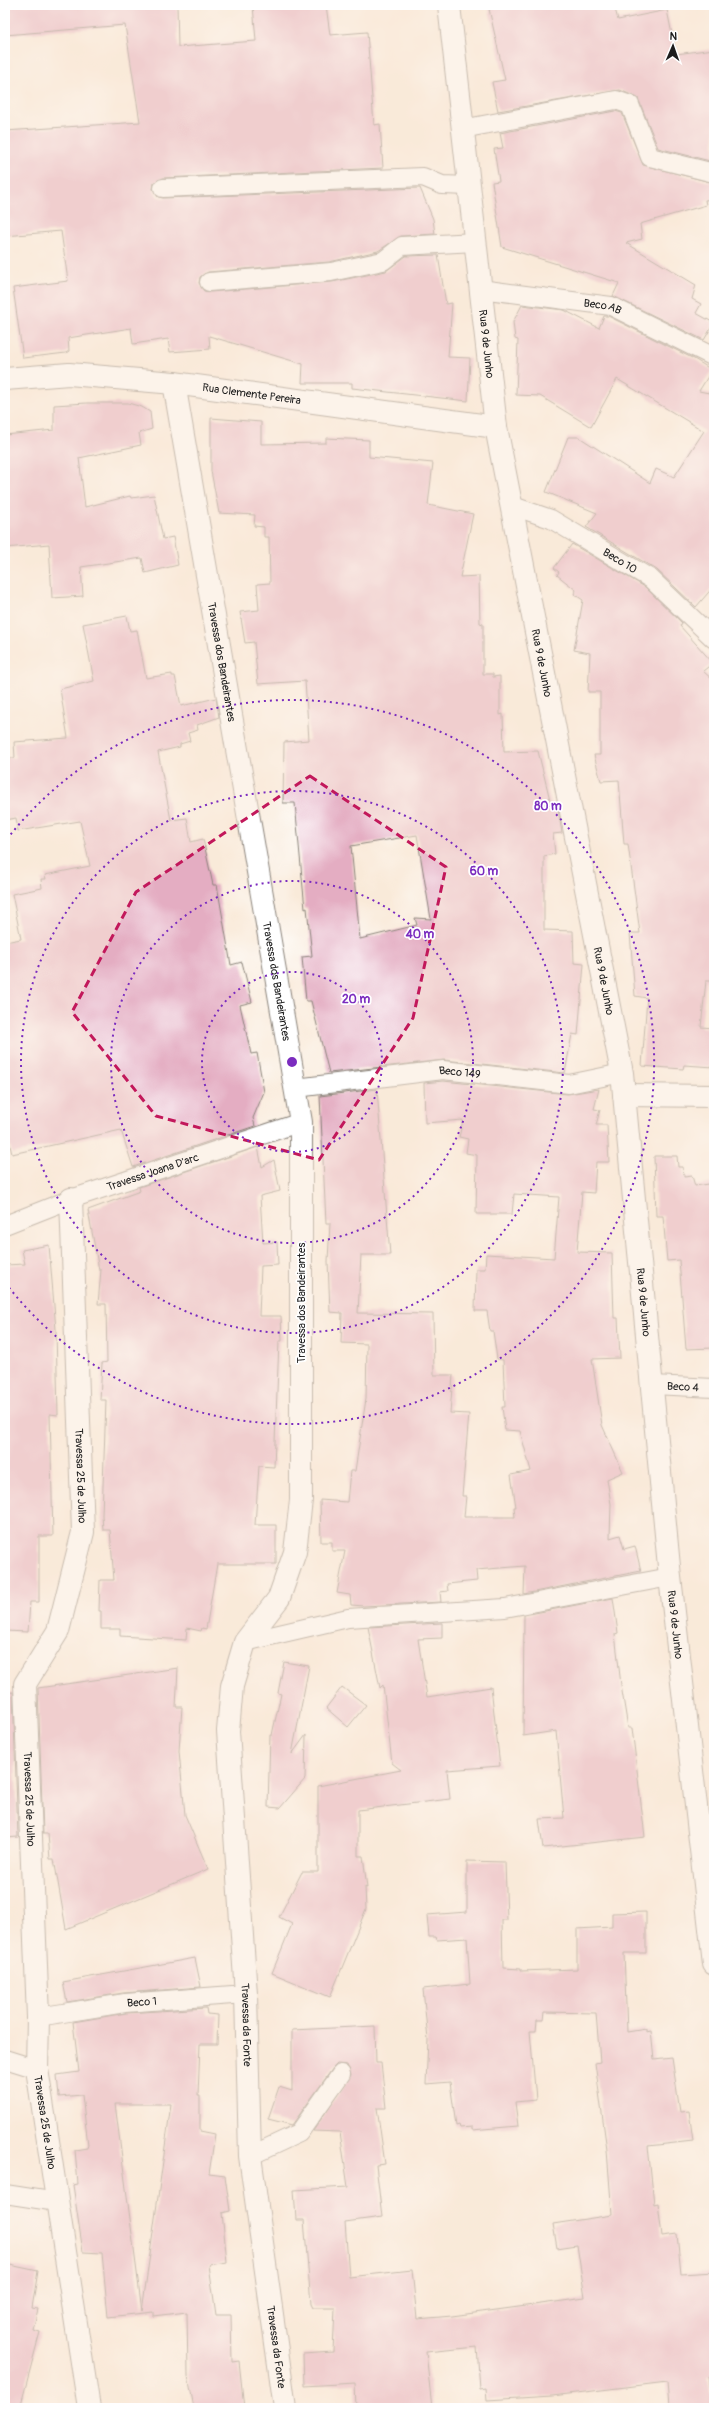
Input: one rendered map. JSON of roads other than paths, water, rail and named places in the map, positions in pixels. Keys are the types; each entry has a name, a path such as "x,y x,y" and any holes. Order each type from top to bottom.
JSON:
{"street":[{"name":"Rua 9 de Junho","path":"449,5 496,427 622,1073 653,1385 670,1577 714,1958"},
{"name":"Rua Clemente Pereira","path":"5,379 69,374 174,384 496,427"},
{"name":"Travessa dos Bandeirantes","path":"174,384 301,1122 302,1500 295,1552 279,1598 245,1642"},
{"path":"624,1095 714,1096"},
{"name":"Travessa 25 de Julho","path":"71,1198 83,1532 58,1631 25,1684 38,2018 37,2069 89,2408"},
{"name":"Travessa da Fonte","path":"245,1642 232,1686 228,1731 246,1994 250,2156 285,2408"}],"lane":[{"path":"462,129 616,100 630,106 650,157 714,173"},
{"path":"163,188 423,176 442,185 469,186"},
{"path":"209,282 331,272 383,261 402,246 475,242"},
{"name":"Beco AB","path":"480,289 612,306 714,357"},
{"name":"Beco 10","path":"510,505 551,519 651,579 714,639"},
{"name":"Beco 149","path":"296,1088 443,1070 569,1084 622,1073"},
{"name":"Travessa Joana D'arc","path":"5,1225 71,1198 301,1122"},
{"name":"Beco 4","path":"653,1385 714,1388"},
{"path":"245,1642 348,1618 505,1608 670,1577"},
{"name":"Beco 1","path":"38,2018 125,2003 246,1994"},
{"path":"5,2059 37,2069"},
{"path":"250,2156 299,2133 341,2074"},
{"path":"5,2194 57,2202"}]}
